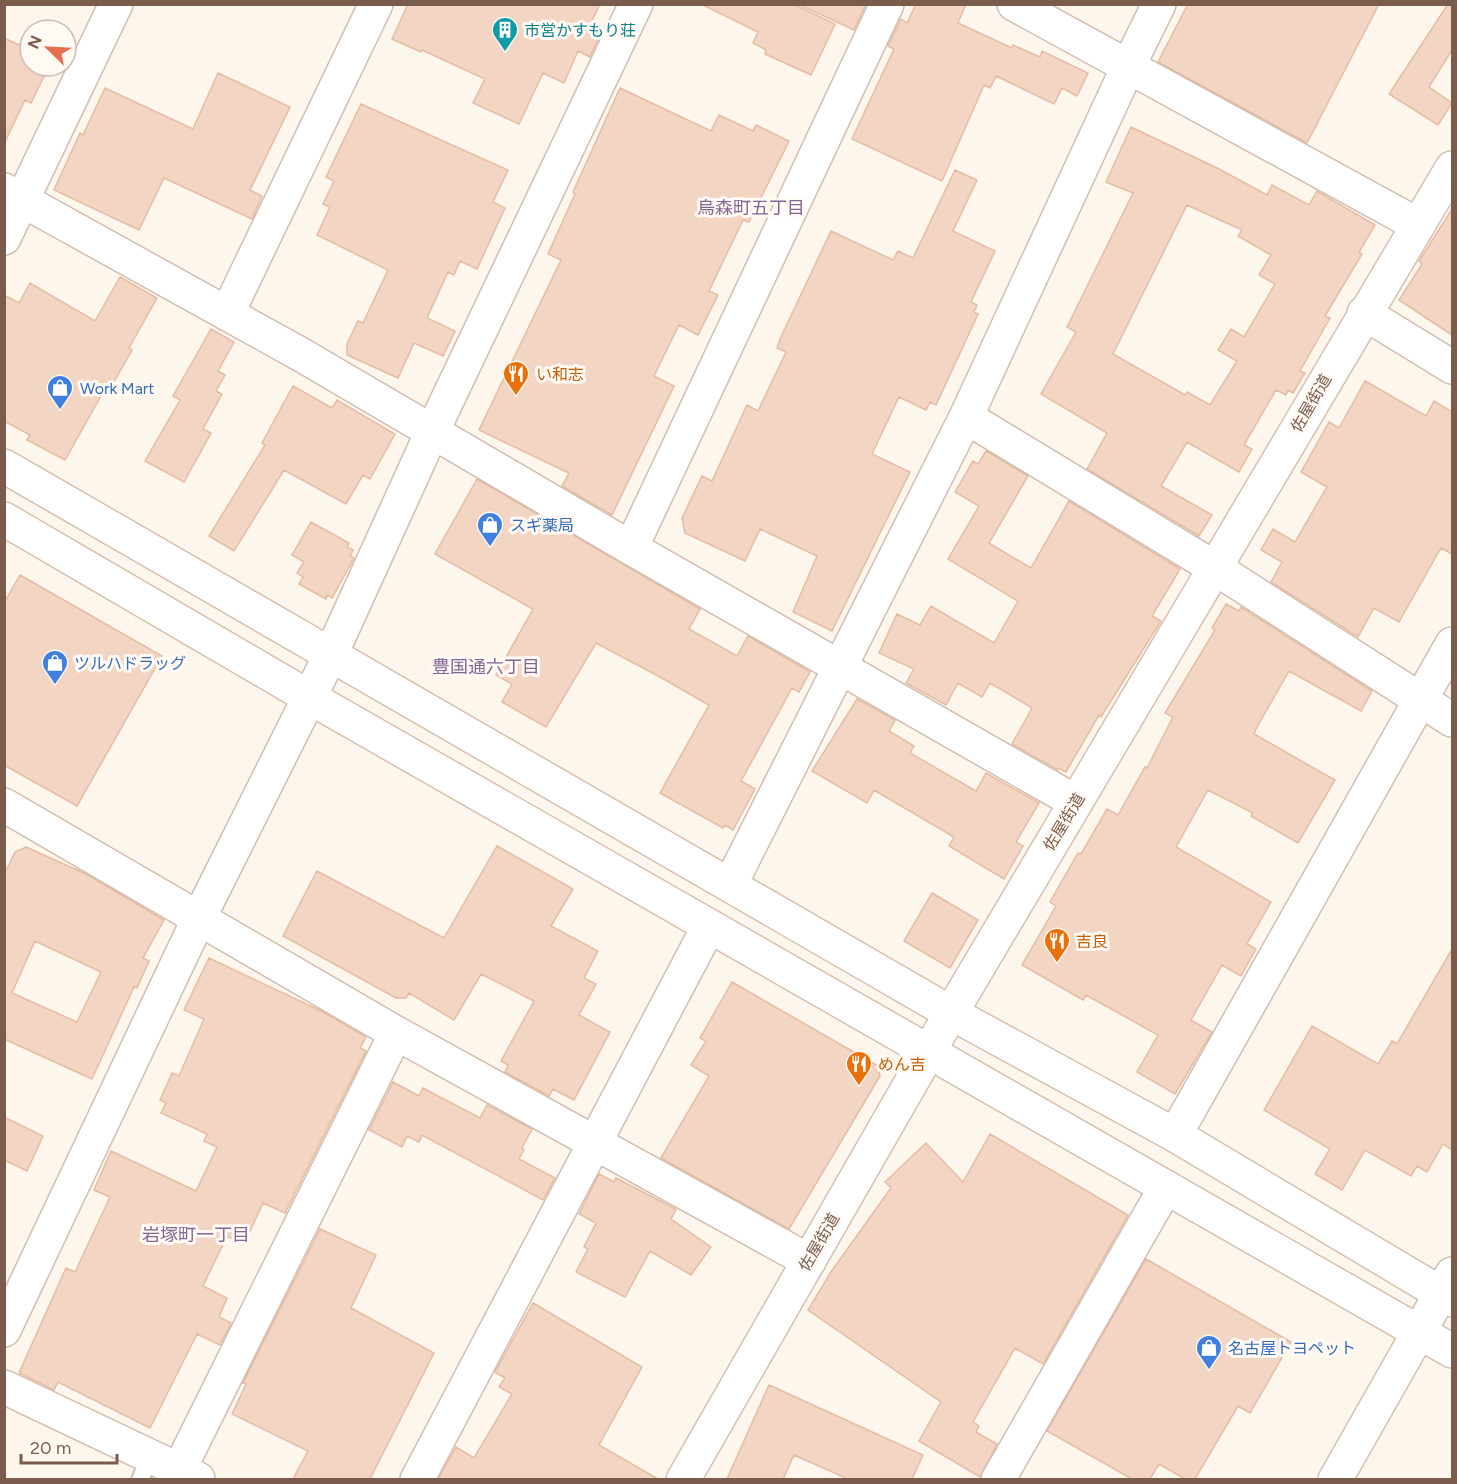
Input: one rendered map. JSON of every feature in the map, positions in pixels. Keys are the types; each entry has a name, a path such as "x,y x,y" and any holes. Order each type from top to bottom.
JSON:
{"street":[{"path":"4,238 13,195 117,4"},
{"path":"227,314 376,4"},
{"path":"4,1330 199,918 331,654 432,432 636,4"},
{"path":"631,548 887,4"},
{"path":"1014,4 1418,225"},
{"path":"730,885 842,667 966,417 1128,67 1160,4"},
{"name":"佐屋街道","path":"683,1479 951,1013 1452,168"},
{"path":"13,195 227,314 1076,802"},
{"path":"1364,313 1452,367"},
{"path":"966,417 1215,568 1452,720"},
{"path":"4,466 951,1013 1175,1135 1449,1289 1419,1332 1335,1479"},
{"path":"4,519 309,697 1452,1351"},
{"path":"1175,1135 1452,644"},
{"path":"4,805 396,1032 809,1261"},
{"path":"417,1479 709,926"},
{"path":"4,1387 145,1468 189,1475 396,1032"},
{"path":"998,1479 1166,1187"}],"building":[{"name":"市営かすもり荘","path":"408,4 600,4 589,27 601,33 590,57 578,51 564,83 543,73 519,124 473,103 485,79 392,39"},
{"path":"701,4 793,4 835,24 811,75 765,54 766,50 753,43 758,32"},
{"path":"798,4 866,4 854,30"},
{"path":"916,4 966,4 958,23 1012,48 1013,45 1040,57 1042,51 1088,73 1077,96 1062,88 1054,104 996,76 990,88 984,85 942,181 852,139 894,49 888,46 901,19 907,23"},
{"path":"1188,4 1379,4 1307,143 1158,62"},
{"path":"1448,4 1452,4 1452,50 1429,87 1452,103 1438,125 1389,94"},
{"path":"4,38 18,44 18,78 43,78 31,103 25,100 4,144"},
{"path":"218,73 290,107 250,190 262,196 252,219 164,178 139,230 54,190 80,133 83,135 105,88 193,129"},
{"path":"620,88 711,131 719,115 753,131 756,125 789,141 749,222 743,220 709,291 718,295 698,335 679,325 654,376 674,386 612,515 562,486 569,473 479,430 561,260 548,254"},
{"path":"361,104 508,170 493,202 505,208 477,269 460,261 454,275 448,272 427,318 455,331 443,356 414,343 398,378 347,355 347,344 358,321 363,323 388,270 317,235 330,207 323,204 334,181 326,177"},
{"path":"1131,127 1267,195 1272,185 1309,205 1317,191 1375,225 1359,252 1362,254 1325,316 1330,318 1300,371 1305,373 1293,393 1288,390 1286,395 1276,390 1244,445 1252,449 1239,472 1187,442 1161,486 1212,515 1199,536 1087,469 1107,433 1041,394 1076,332 1067,327 1133,193 1106,182","holes":["1187,205 1242,230 1238,236 1271,255 1259,275 1275,284 1244,337 1231,329 1218,350 1237,361 1210,405 1187,392 1185,395 1113,354"]},
{"path":"955,170 977,180 953,231 995,251 971,302 977,305 974,312 978,314 936,405 930,402 926,410 899,397 872,454 910,472 832,631 793,612 817,556 760,529 745,561 685,533 682,518 702,476 712,481 747,405 758,411 786,352 777,348 780,339 831,231 893,260 898,251 913,258"},
{"path":"1452,209 1452,335 1399,300 1422,264 1419,261"},
{"path":"120,277 157,298 129,348 132,350 114,382 110,380 65,460 27,440 30,435 4,421 4,295 19,303 30,283 95,321"},
{"path":"211,329 234,342 218,371 225,375 216,391 222,394 203,429 211,433 184,482 145,461 180,400 173,396"},
{"path":"1365,381 1426,416 1434,401 1452,412 1452,554 1441,548 1399,622 1374,608 1358,637 1271,582 1282,562 1261,550 1273,529 1295,542 1327,487 1301,472 1329,422 1339,428"},
{"path":"293,386 332,408 337,400 395,434 370,479 363,475 346,504 284,470 234,551 209,536 265,445 262,443"},
{"path":"986,451 1028,476 989,543 1031,568 1069,501 1180,569 1152,616 1161,621 1101,717 1099,715 1066,772 1059,768 1058,770 1012,744 1032,708 990,683 982,697 958,683 946,705 906,683 914,669 879,653 897,614 920,625 931,606 994,643 1018,601 948,559 979,506 955,492 973,461 978,464"},
{"path":"477,479 700,609 689,629 737,656 748,636 810,672 799,692 792,688 741,781 755,789 733,830 725,825 723,828 660,793 709,705 660,677 596,643 546,727 502,702 512,684 496,675 533,609 435,554"},
{"path":"311,522 349,543 347,547 353,550 350,556 354,558 332,598 327,595 326,599 299,584 303,577 297,573 304,562 292,555"},
{"path":"20,575 162,656 77,806 4,765 4,603"},
{"path":"1226,604 1239,611 1241,607 1372,691 1361,711 1289,671 1257,727 1254,734 1335,780 1298,843 1251,816 1253,813 1208,790 1176,847 1271,902 1247,944 1256,949 1241,976 1222,965 1191,1020 1212,1032 1175,1094 1137,1072 1158,1035 1086,995 1083,1000 1022,965 1056,906 1050,902 1078,853 1081,854 1107,809 1118,815 1145,767 1147,768 1173,717 1165,713 1215,630 1212,628"},
{"path":"857,699 895,720 889,731 914,746 910,753 976,791 986,773 1039,803 1016,842 1023,846 1004,879 949,846 954,837 874,790 867,803 812,771"},
{"path":"497,846 573,889 551,926 598,951 584,978 596,984 579,1015 610,1032 574,1100 553,1089 549,1096 505,1072 508,1065 501,1061 534,1001 481,974 454,1020 409,993 406,998 396,998 283,936 317,871 444,938"},
{"path":"26,847 86,874 164,920 143,958 149,961 137,988 134,987 92,1079 4,1039 4,875 15,852","holes":["35,941 101,972 77,1022 12,993"]},
{"path":"932,893 978,920 950,968 904,941"},
{"path":"1452,949 1452,1150 1443,1144 1427,1172 1417,1166 1411,1176 1365,1150 1342,1190 1315,1174 1330,1149 1264,1110 1312,1026 1378,1064 1392,1041 1397,1044"},
{"path":"209,958 321,1011 366,1037 360,1048 366,1051 285,1213 263,1203 244,1244 227,1236 203,1286 227,1298 219,1317 231,1323 220,1345 197,1334 150,1428 58,1382 54,1390 19,1373 66,1268 75,1272 110,1197 94,1190 111,1151 196,1191 217,1147 204,1141 207,1134 161,1113 166,1103 160,1100 172,1073 179,1076 204,1019 184,1010"},
{"path":"732,982 878,1066 880,1076 789,1229 661,1158 709,1076 691,1065 706,1041 700,1038"},
{"path":"393,1082 419,1096 423,1088 480,1118 487,1105 532,1129 519,1159 555,1178 543,1200 422,1135 419,1142 407,1136 402,1147 369,1130"},
{"path":"4,1117 43,1136 27,1171 4,1160"},
{"path":"990,1134 1128,1215 1043,1364 1015,1348 973,1422 979,1426 976,1432 997,1444 980,1477 919,1441 941,1402 808,1310 831,1272 891,1188 885,1182 926,1143 963,1182"},
{"path":"599,1174 614,1182 616,1178 676,1209 671,1219 711,1247 691,1275 650,1251 625,1297 576,1272 588,1249 584,1247 596,1223 579,1214"},
{"path":"320,1229 376,1255 351,1308 434,1353 370,1479 293,1479 308,1451 232,1414 246,1384 243,1383"},
{"path":"1146,1259 1291,1342 1250,1413 1238,1406 1195,1479 1185,1479 1159,1464 1150,1479 1132,1479 1047,1431"},
{"path":"533,1303 642,1367 599,1445 658,1479 438,1479 456,1447 474,1458 512,1394 499,1387 505,1378 495,1372"},
{"path":"769,1385 923,1455 912,1479 848,1479 794,1455 783,1479 727,1479"}],"place":[{"name":"市営かすもり荘","path":"505,53"},
{"name":"い和志","path":"516,397"},
{"name":"Work Mart","path":"60,411"},
{"name":"スギ薬局","path":"490,548"},
{"name":"ツルハドラッグ","path":"55,686"},
{"name":"吉良","path":"1057,964"},
{"name":"めん吉","path":"859,1087"},
{"name":"名古屋トヨペット","path":"1209,1371"}],"district":[{"name":"烏森町五丁目","path":"751,208"},
{"name":"豊国通六丁目","path":"486,667"},
{"name":"岩塚町一丁目","path":"196,1235"}]}
